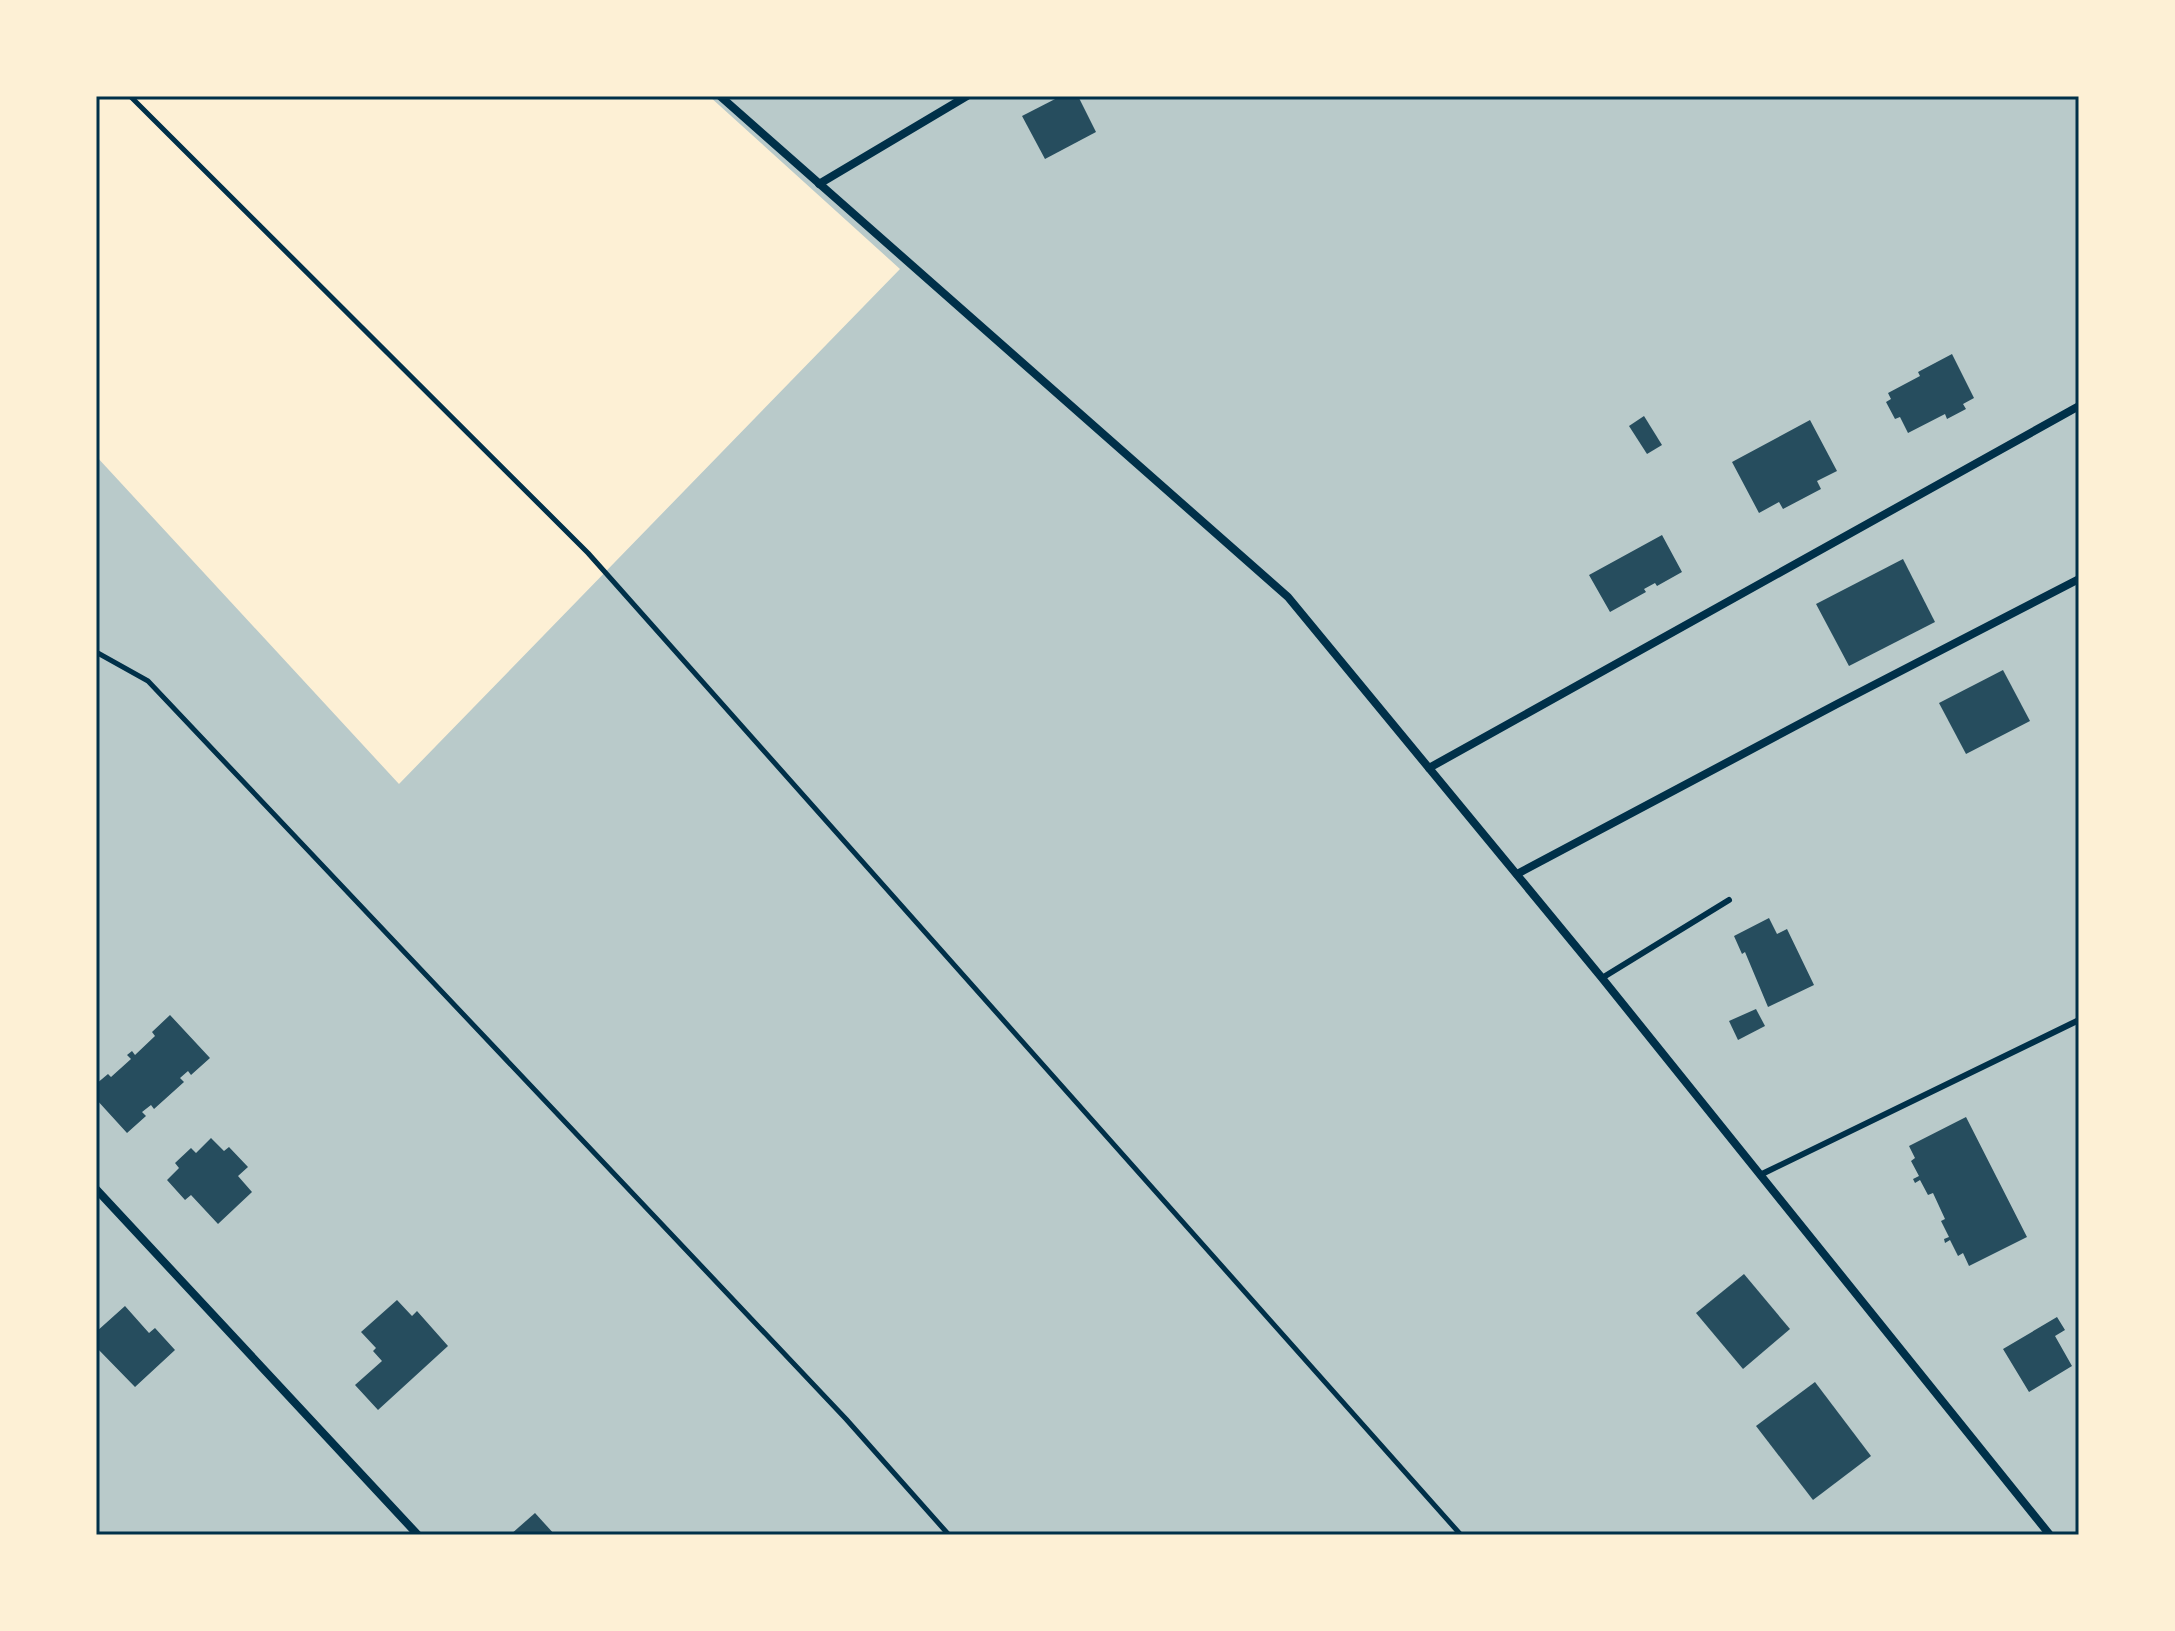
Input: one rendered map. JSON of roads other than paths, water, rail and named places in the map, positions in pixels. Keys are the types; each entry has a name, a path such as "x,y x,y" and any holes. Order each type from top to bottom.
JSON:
{"street":[{"path":"720,96 1288,597 1762,1174 2050,1535"},
{"path":"819,184 967,96"},
{"path":"1429,768 2079,406"},
{"path":"1517,874 2079,579"},
{"path":"96,1189 418,1535"}],"lane":[{"path":"1602,978 1729,900"},
{"path":"1762,1174 2079,1020"}]}
